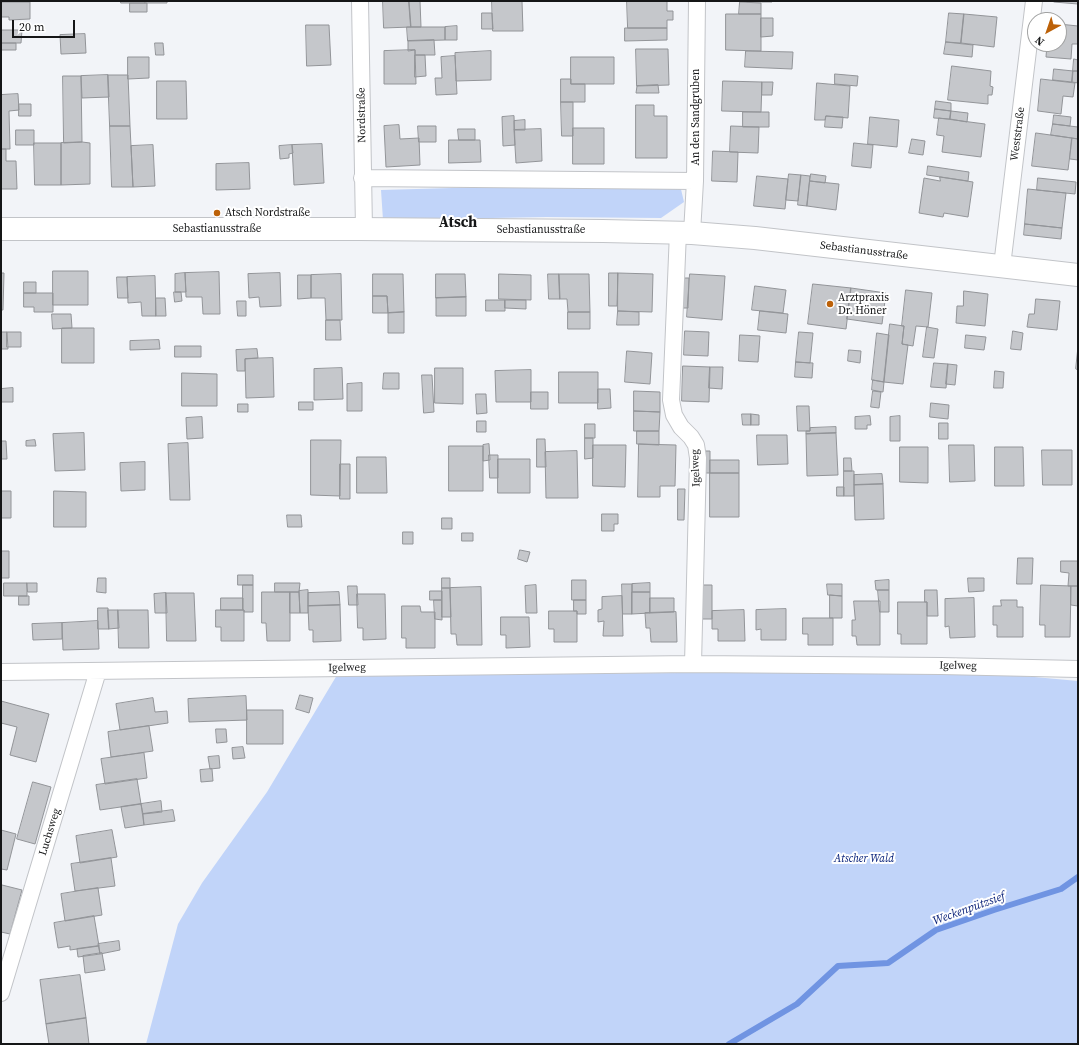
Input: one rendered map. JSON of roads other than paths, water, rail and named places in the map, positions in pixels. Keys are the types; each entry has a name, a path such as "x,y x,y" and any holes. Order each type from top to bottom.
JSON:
{"main road":[{"name":"Sebastianusstraße","path":"1,229 364,229 685,233 755,238 1078,275"}],"street":[{"name":"Nordstraße","path":"360,1 364,229"},
{"name":"An den Sandgruben","path":"685,233 695,181 697,1"},
{"name":"Weststraße","path":"1002,266 1034,1"},
{"path":"362,178 695,181"},
{"name":"Igelweg","path":"685,233 671,400 674,415 681,427 696,445 698,458 693,664"},
{"name":"Igelweg","path":"1,672 693,664 940,666 1078,669"},
{"name":"Luchsweg","path":"1,993 98,671"}],"waterway":[{"name":"Weckenpützsief","path":"729,1044 797,1004 838,966 888,963 936,930 1061,889 1078,877"}],"place":[{"name":"Atsch Nordstraße","path":"217,213"},
{"name":"Arztpraxis Dr. Höner","path":"830,304"}],"district":[{"name":"Atsch","path":"458,223"}],"park label":[{"name":"Atscher Wald","path":"864,859"}]}
